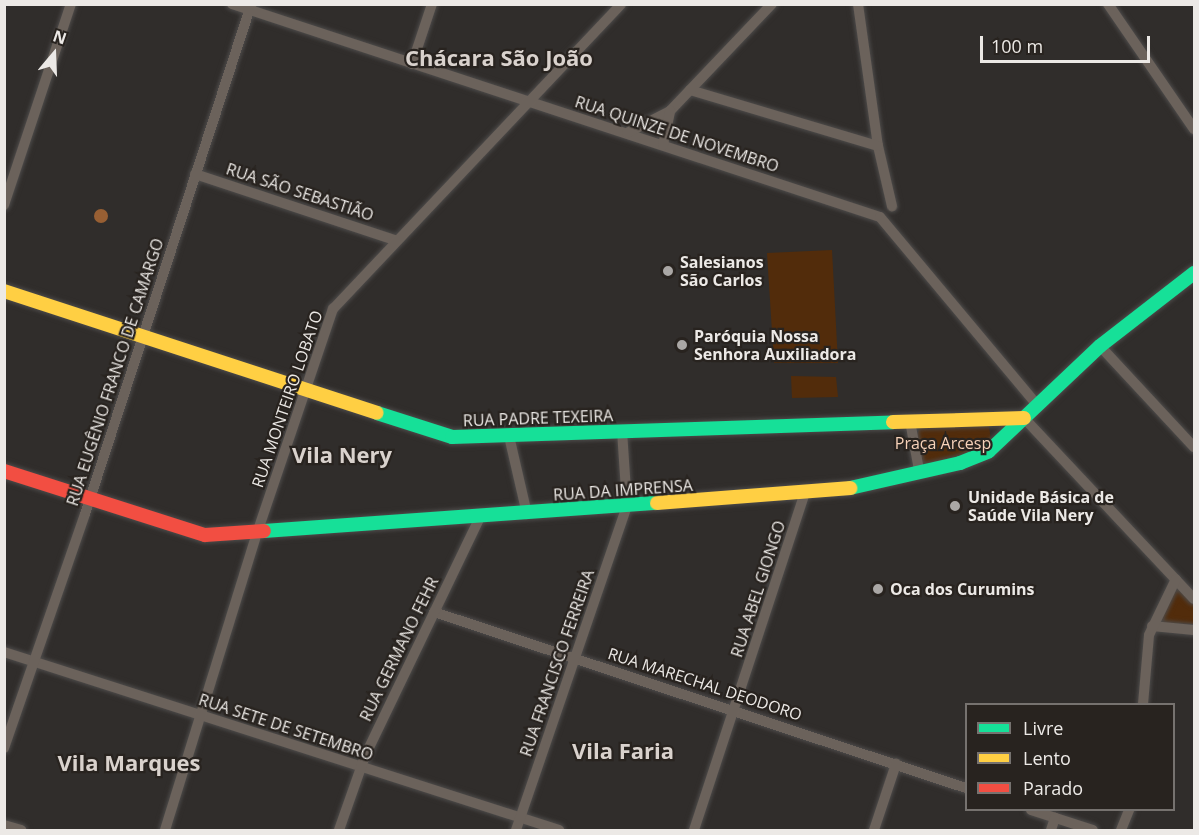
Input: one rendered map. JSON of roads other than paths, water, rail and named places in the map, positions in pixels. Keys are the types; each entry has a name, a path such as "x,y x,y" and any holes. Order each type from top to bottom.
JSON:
{"main road":[{"name":"RUA DA IMPRENSA","path":"90,499 205,535 527,514 847,489 919,470 960,463 993,447 1100,346 1194,273"},
{"name":"RUA PADRE TEXEIRA","path":"4,291 452,437 985,417 1024,418"},
{"path":"985,417 993,429 993,447"},
{"path":"4,471 90,499"}],"street":[{"path":"4,205 71,4"},
{"name":"RUA QUINZE DE NOVEMBRO","path":"232,4 251,7 412,64 531,101 880,217 1037,405"},
{"path":"412,64 432,4"},
{"name":"RUA MONTEIRO LOBATO","path":"165,831 203,715 257,533 333,309 395,240 531,101 621,4"},
{"path":"627,134 670,111 772,4"},
{"path":"858,4 878,146 892,206"},
{"path":"1108,4 1194,129"},
{"name":"RUA EUGÊNIO FRANCO DE CAMARGO","path":"4,748 90,499 251,7"},
{"path":"690,90 878,146"},
{"path":"663,145 670,111"},
{"name":"RUA SÃO SEBASTIÃO","path":"195,174 395,240"},
{"path":"1100,346 1194,447"},
{"path":"1024,418 1194,599"},
{"path":"910,421 919,470"},
{"path":"622,431 627,506"},
{"path":"509,436 527,514"},
{"name":"RUA ABEL GIONGO","path":"694,831 805,493"},
{"name":"RUA FRANCISCO FERREIRA","path":"516,831 627,506"},
{"name":"RUA GERMANO FEHR","path":"339,831 360,767 480,517"},
{"path":"1143,703 1152,626 1176,579"},
{"name":"RUA MARECHAL DEODORO","path":"434,612 965,788"},
{"path":"1152,626 1194,630"},
{"name":"RUA SETE DE SETEMBRO","path":"4,652 559,831"},
{"path":"874,831 896,764"},
{"path":"1034,811 1093,831"},
{"path":"1121,831 1130,811"},
{"path":"1051,831 1055,818"},
{"path":"4,825 21,831"}],"place":[{"name":"Salesianos São Carlos","path":"668,271"},
{"name":"Paróquia Nossa Senhora Auxiliadora","path":"682,345"},
{"name":"Unidade Básica de Saúde Vila Nery","path":"955,506"},
{"name":"Oca dos Curumins","path":"878,589"}],"district":[{"name":"Chácara São João","path":"499,58"},
{"name":"Vila Nery","path":"342,455"},
{"name":"Vila Faria","path":"623,751"},
{"name":"Vila Marques","path":"129,763"}],"park label":[{"name":"Praça Arcesp","path":"943,443"}]}
